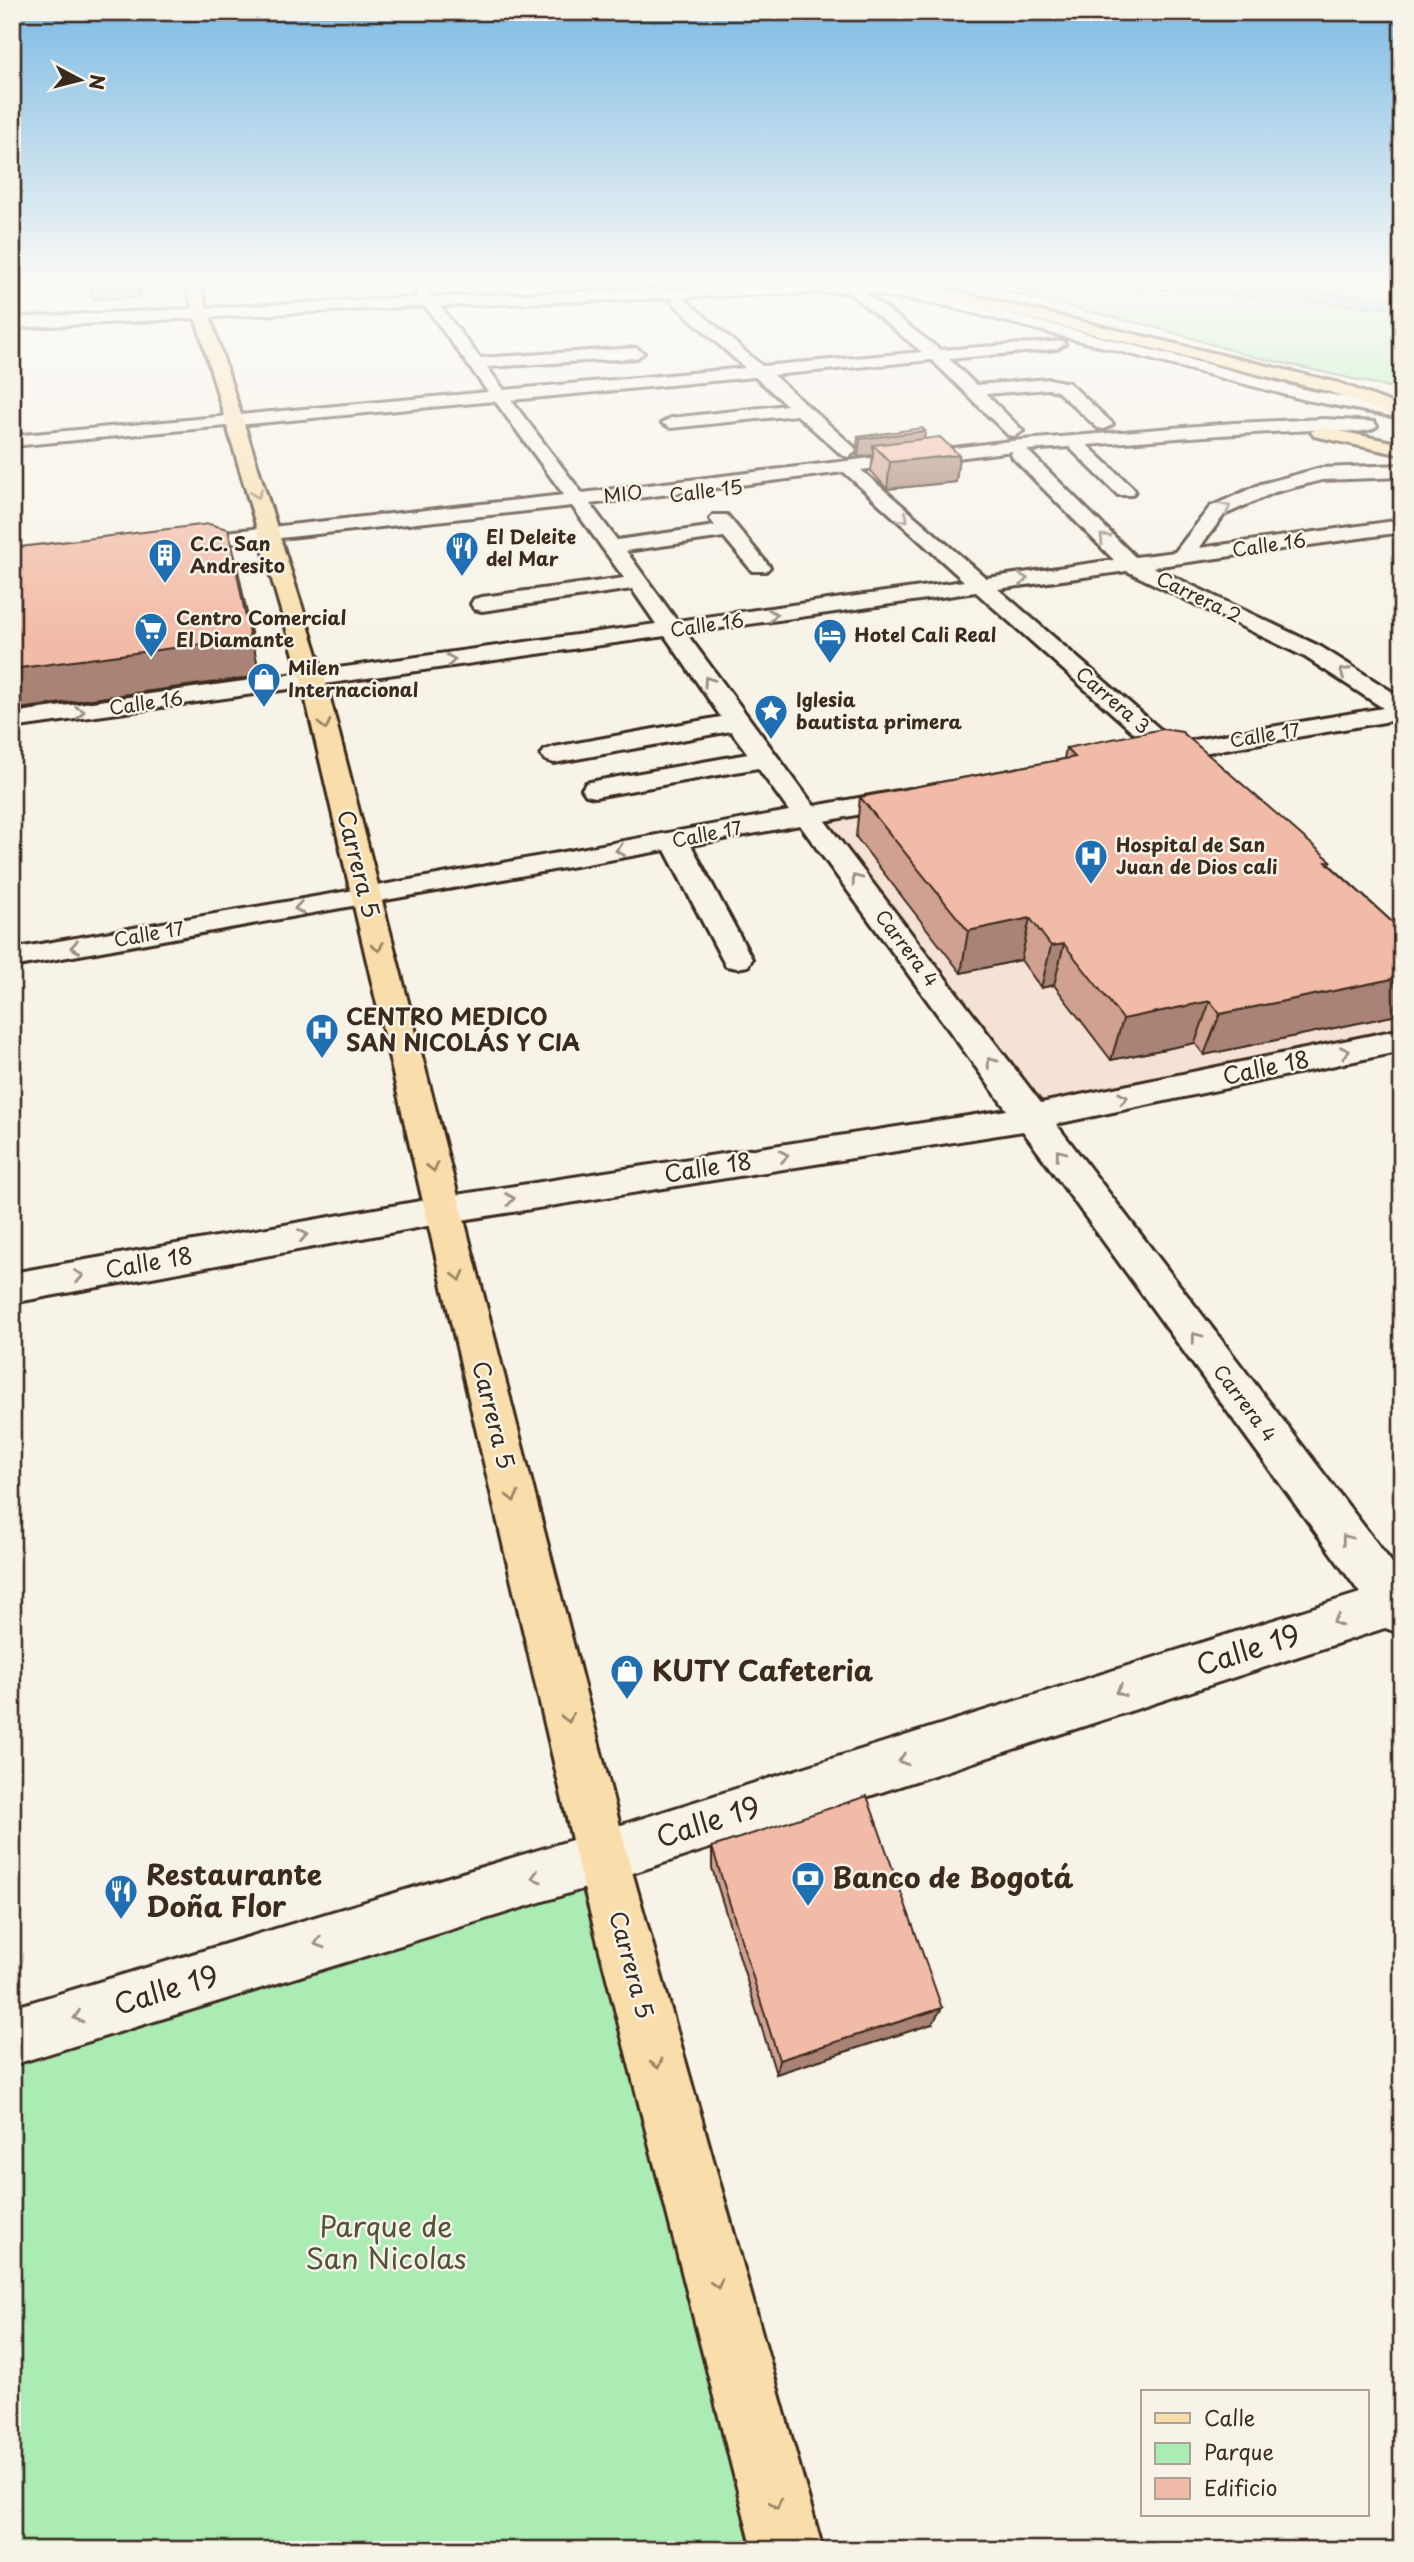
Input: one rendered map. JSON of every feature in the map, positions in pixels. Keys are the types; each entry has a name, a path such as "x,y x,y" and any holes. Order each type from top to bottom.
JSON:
{"main road":[{"name":"Carrera 5","path":"229,402 313,679 601,1857 788,2550"},
{"path":"1372,402 1402,413"},
{"path":"1320,432 1402,450"}],"street":[{"path":"12,441 426,402"},
{"name":"Carrera 4","path":"503,402 638,582 737,722 1399,1606"},
{"name":"Carrera 3","path":"794,402 850,462 981,585 1201,778"},
{"path":"985,402 1014,431"},
{"path":"1012,402 1017,404"},
{"path":"1055,402 1065,402"},
{"path":"1079,402 1104,424"},
{"path":"1238,422 1265,422 1283,412 1282,402"},
{"path":"1337,402 1402,413"},
{"path":"671,423 802,409"},
{"name":"Calle 15","path":"164,544 574,498 850,462 1014,431 1104,424 1238,422"},
{"name":"MIO","path":"574,498 1238,422 1402,428"},
{"name":"Calle 15","path":"850,462 1020,454 1078,447 1320,432 1402,435"},
{"path":"1078,447 1125,491"},
{"name":"Carrera 2","path":"1020,454 1130,564 1313,652 1402,711"},
{"path":"1181,558 1217,512 1268,488 1321,474 1402,471"},
{"path":"611,547 724,524 752,558 721,554"},
{"name":"Calle 16","path":"12,721 1402,526"},
{"path":"482,604 638,582"},
{"name":"Calle 17","path":"1129,758 1402,711"},
{"path":"554,755 737,722"},
{"path":"595,789 765,759"},
{"name":"Calle 17","path":"12,958 366,897 937,792"},
{"path":"674,840 737,959"},
{"name":"Calle 18","path":"12,1288 443,1210 1032,1117 1402,1040"},
{"name":"Calle 19","path":"12,2037 601,1857 1399,1606"}],"shaded area":[{"name":"Hospital de San Juan de Dios cali","path":"1171,751 1402,958 1402,1040 1032,1117 808,815"}],"green space":[{"name":"Parque de San Nicolas","path":"602,1857 788,2550 12,2550 12,2037"}],"building":[{"path":"922,428 925,431 860,439 858,437"},
{"path":"940,437 959,455 890,462 873,445"},
{"path":"209,524 228,529 250,638 12,669 12,548"},
{"path":"1163,729 1182,732 1331,861 1326,862 1402,931 1402,977 1220,1014 1210,1001 1123,1019 1064,944 1051,946 1030,918 968,931 860,797 1075,757 1066,748"},
{"name":"Banco de Bogotá","path":"867,1796 942,2008 779,2060 712,1847"}],"place":[{"name":"El Deleite del Mar","path":"462,578"},
{"name":"C.C. San Andresito","path":"165,585"},
{"name":"Centro Comercial El Diamante","path":"151,659"},
{"name":"Hotel Cali Real","path":"830,665"},
{"name":"Milen Internacional","path":"264,709"},
{"name":"Iglesia bautista primera","path":"771,741"},
{"name":"Hospital de San Juan de Dios cali","path":"1091,886"},
{"name":"CENTRO MEDICO SAN NICOLÁS Y CIA","path":"322,1060"},
{"name":"KUTY Cafeteria","path":"627,1701"},
{"name":"Banco de Bogotá","path":"808,1908"},
{"name":"Restaurante Doña Flor","path":"121,1921"}]}
